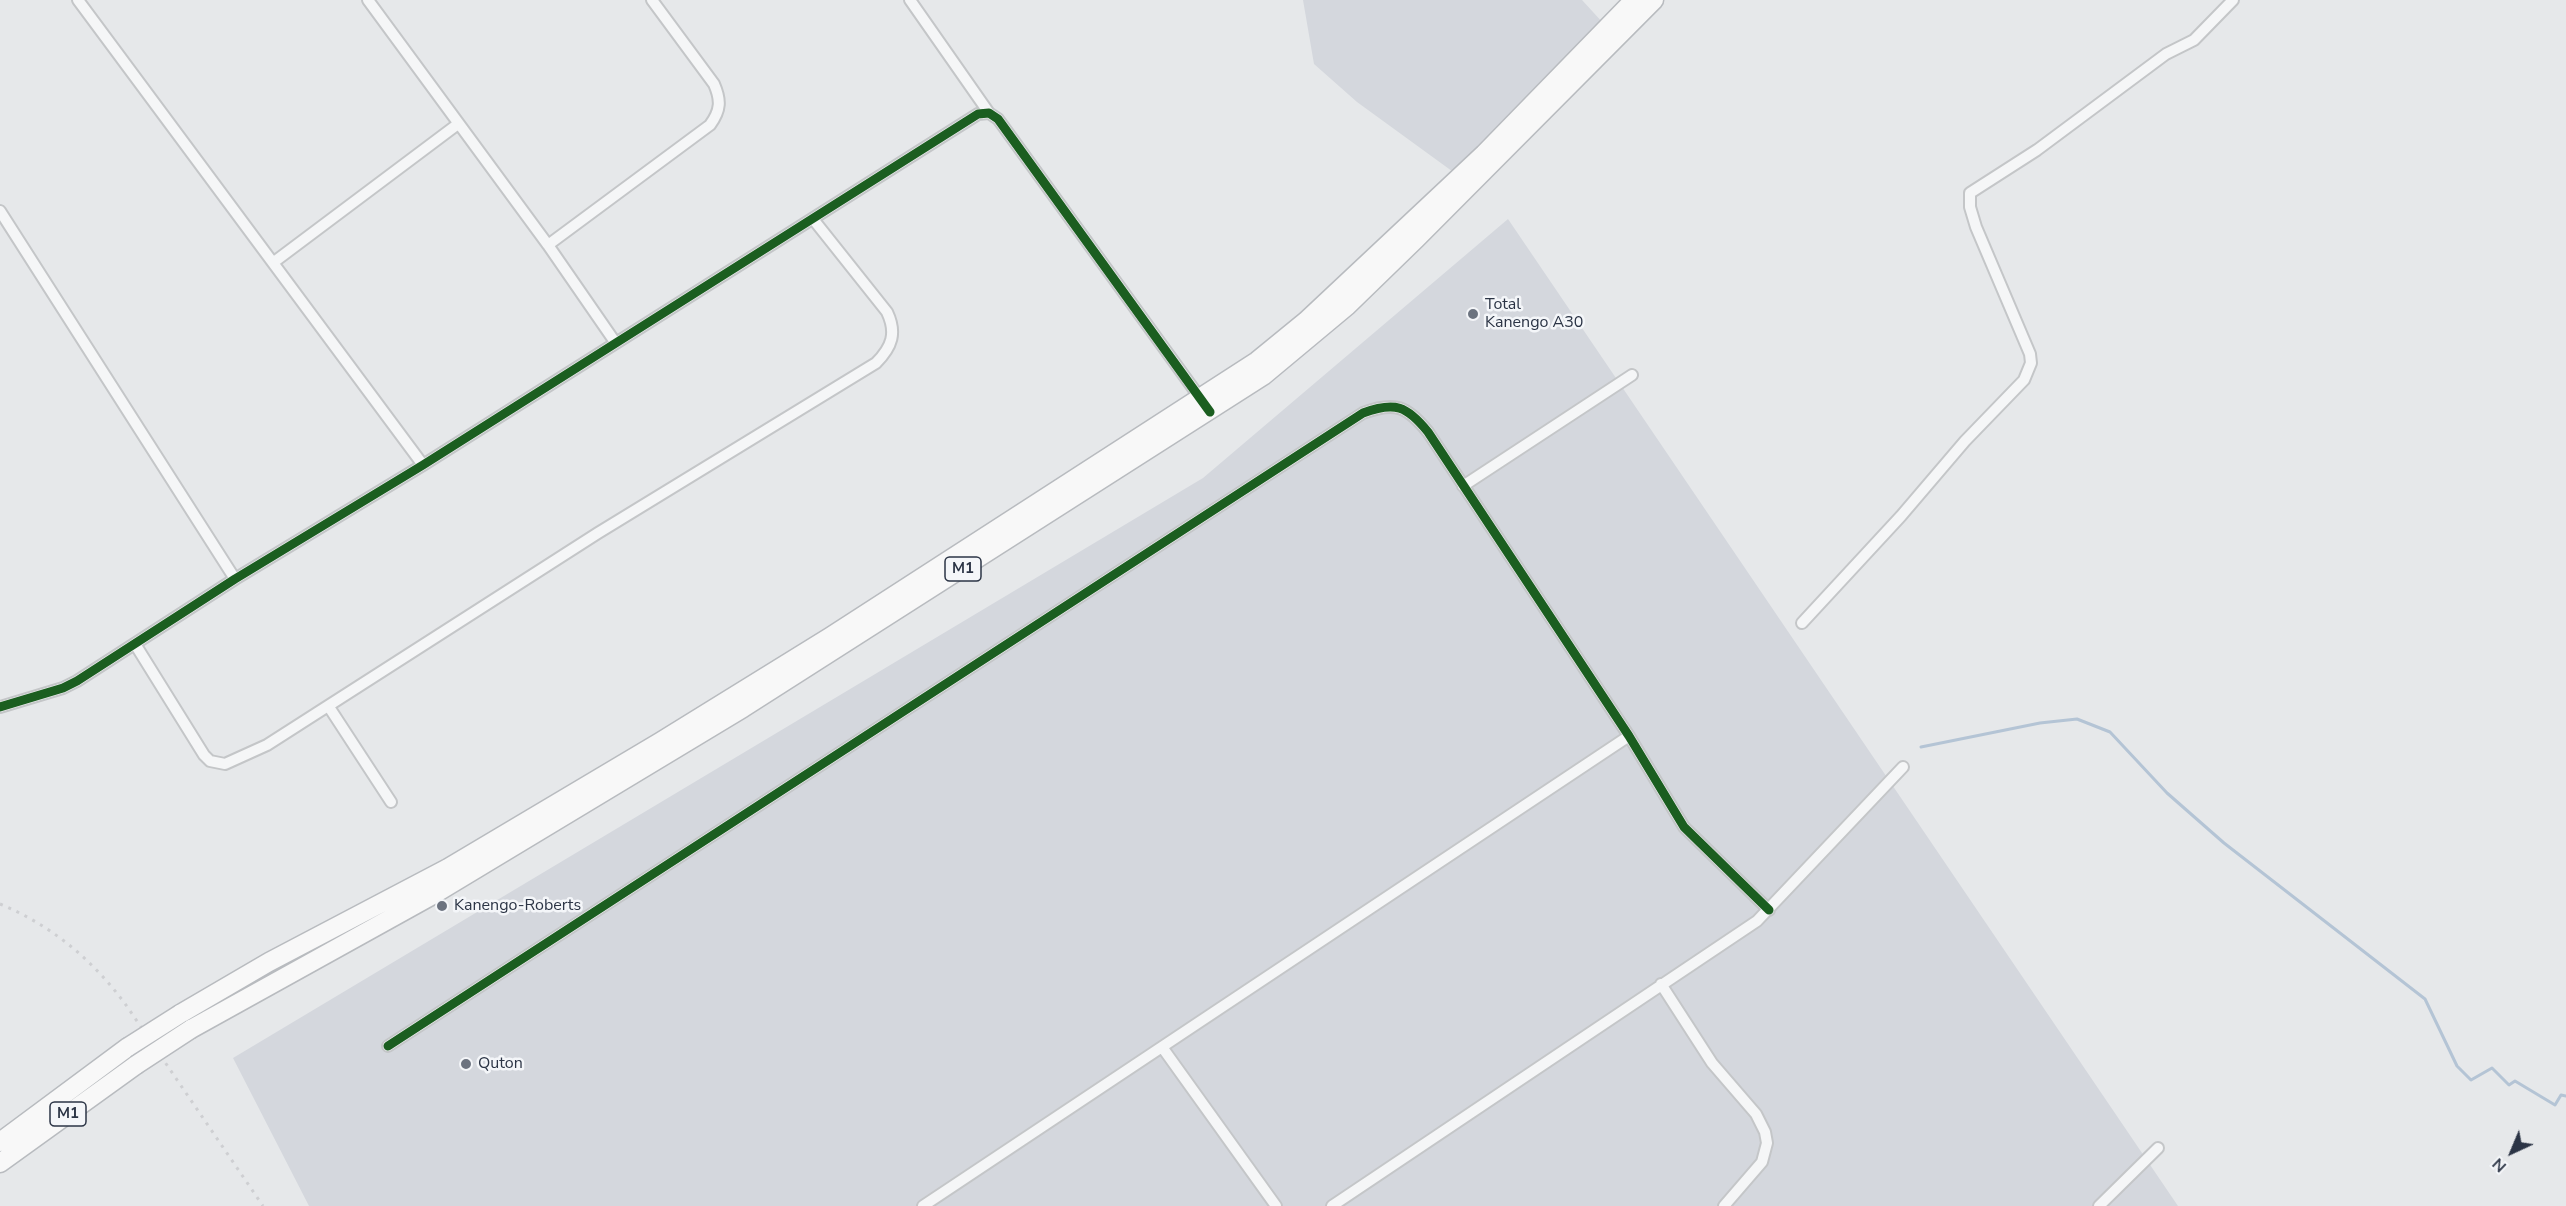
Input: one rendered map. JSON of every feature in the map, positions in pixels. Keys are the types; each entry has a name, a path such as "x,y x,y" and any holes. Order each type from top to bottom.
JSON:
{"highway":[{"name":"M1","path":"0,1163 136,1065 191,1029 431,896 743,708 1205,405 1306,321 1484,154 1634,0"},
{"name":"M1","path":"0,1142 128,1047 180,1014 279,957 448,868 660,742 1205,405 1263,376 1347,306 1492,165 1654,0"}],"street":[{"path":"78,0 423,465"},
{"path":"368,0 548,245 615,342"},
{"path":"548,245 710,124 716,116 720,105 719,94 714,84 652,0"},
{"path":"910,0 989,113 998,119 1205,405"},
{"path":"1802,623 1901,516 1965,441 2018,387 2028,372 2030,354 1976,227 1970,207 1970,193 2037,150 2166,54 2194,40 2212,25 2233,0"},
{"path":"0,707 63,687 135,644 235,579 423,465 813,219 967,119 978,114 989,113"},
{"path":"274,262 458,124"},
{"path":"0,211 235,579"},
{"path":"135,644 204,755 210,761 225,764 235,761 267,745 329,707 598,533 876,363 885,354 893,334 892,323 887,312 813,219"},
{"path":"1463,486 1632,375"},
{"path":"388,1046 1363,414 1388,405 1395,406 1417,418 1629,736 1684,826 1769,910"},
{"path":"329,707 391,802"},
{"path":"923,1206 1629,736"},
{"path":"1332,1206 1757,921 1903,767"},
{"path":"1661,984 1713,1063 1756,1114 1766,1132 1767,1143 1762,1162 1724,1206"},
{"path":"1162,1047 1276,1206"},
{"path":"2099,1206 2158,1148"}],"shaded area":[{"path":"1303,0 1582,0 1604,24 1456,174 1357,102 1314,64"},
{"path":"1508,219 2178,1206 309,1206 233,1058 1203,478"}],"waterway":[{"path":"1921,747 2040,723 2077,719 2110,732 2167,793 2224,843 2425,999 2457,1066 2471,1080 2492,1068 2509,1085 2515,1081 2555,1105 2561,1095 2566,1096"}],"railway":[{"path":"0,904 54,933 100,973 126,1005 263,1206"}],"cycle path":[{"path":"0,707 63,688 77,681 235,579 423,465 978,114 989,113 998,119 1210,412"},
{"path":"388,1046 1363,413 1384,407 1407,411 1428,432 1629,736 1684,827 1769,910"}],"place":[{"name":"Total Kanengo A30","path":"1473,314"},
{"name":"Kanengo-Roberts","path":"442,906"},
{"name":"Quton","path":"466,1064"}]}
